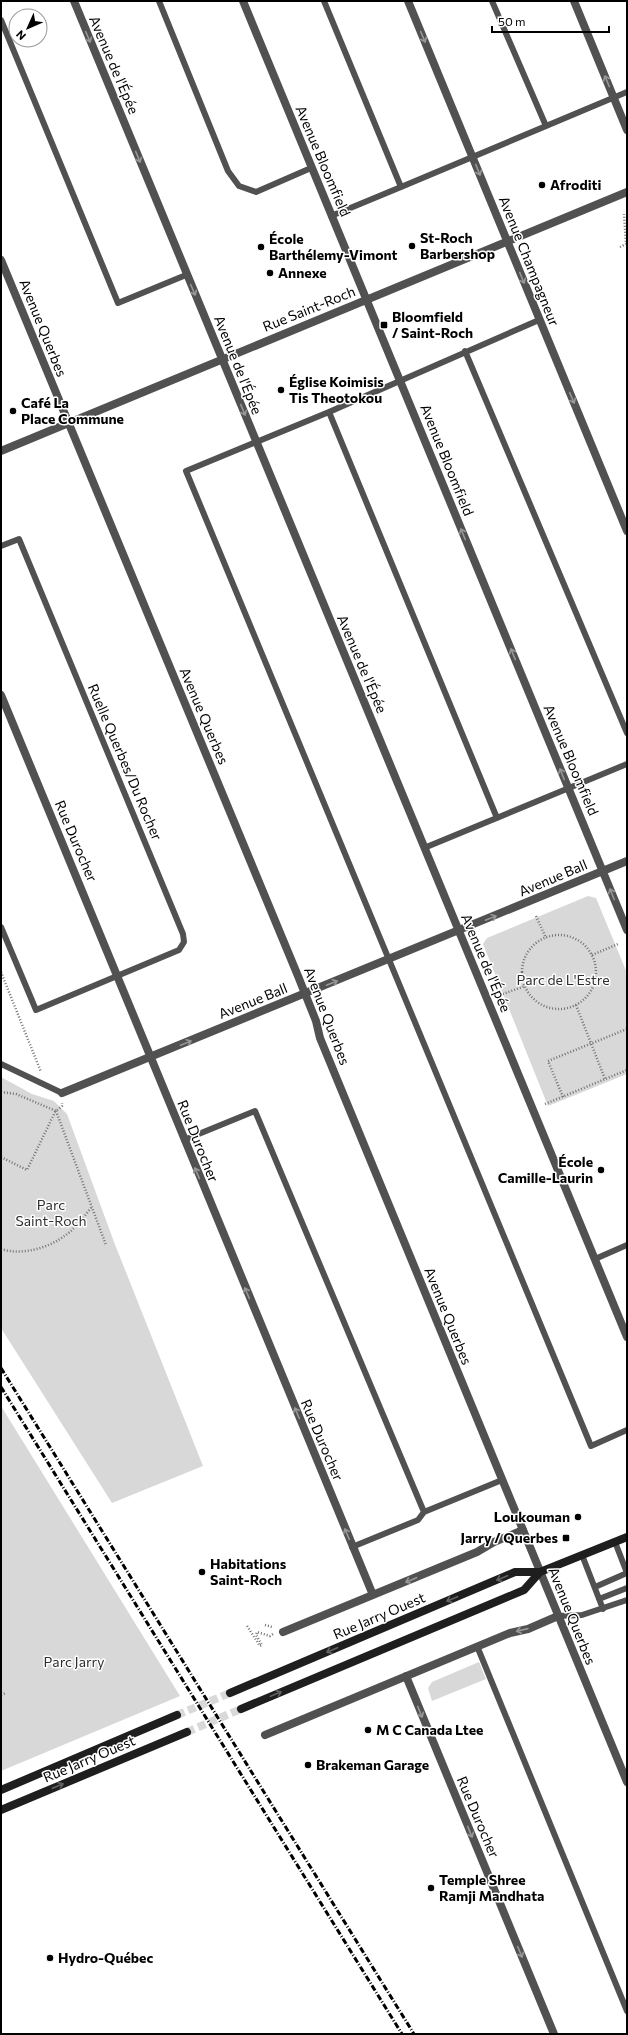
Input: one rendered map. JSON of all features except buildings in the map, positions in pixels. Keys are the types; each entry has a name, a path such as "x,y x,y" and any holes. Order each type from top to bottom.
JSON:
{"main road":[{"name":"Rue Jarry Ouest","path":"230,1693 515,1572 540,1572 627,1537"},
{"name":"Rue Jarry Ouest","path":"240,1709 522,1591 540,1572"},
{"name":"Rue Jarry Ouest","path":"1,1790 177,1715"},
{"name":"Rue Jarry Ouest","path":"1,1810 187,1732"}],"street":[{"name":"Avenue de l'Épée","path":"74,1 255,442 627,1337"},
{"name":"Avenue Bloomfield","path":"243,1 627,930"},
{"name":"Avenue Champagneur","path":"408,1 627,531"},
{"path":"574,1 627,130"},
{"name":"Rue Saint-Roch","path":"1,450 627,192"},
{"name":"Avenue Querbes","path":"1,260 305,994 316,1021 320,1038 627,1782"},
{"name":"Rue Durocher","path":"1,695 373,1595"},
{"name":"Avenue Ball","path":"62,1093 627,861"},
{"name":"Rue Jarry Ouest","path":"284,1632 478,1552 494,1542 523,1530"},
{"path":"265,1735 477,1646 558,1616"},
{"name":"Rue Durocher","path":"406,1676 554,2034"}],"lane":[{"path":"159,1 228,170 239,186 256,192 311,168"},
{"path":"324,1 401,186"},
{"path":"492,1 546,126"},
{"path":"1,20 118,303 186,275"},
{"path":"332,216 627,92"},
{"path":"539,320 328,412 186,470 591,1446 627,1430"},
{"path":"465,351 627,733"},
{"path":"328,412 497,818"},
{"name":"Ruelle Querbes/Du Rocher","path":"1,546 19,539 183,934 184,942 179,950 118,976"},
{"path":"424,848 627,764"},
{"path":"1,927 36,1010 118,976"},
{"path":"1,1064 48,1088 62,1093"},
{"path":"184,1140 255,1111 424,1512"},
{"path":"595,1258 627,1245"},
{"path":"352,1547 418,1520 424,1512 502,1480"},
{"path":"595,1587 627,1573 615,1542"},
{"path":"582,1555 603,1609"},
{"path":"600,1600 627,1588"},
{"path":"558,1616 582,1615 627,1600"},
{"path":"477,1646 627,2011"}],"path":[{"path":"620,247 626,244 624,214"},
{"path":"536,916 546,938"},
{"path":"567,936 586,946 592,955 596,966 596,978 592,989 585,998 576,1005 566,1009 546,1007 537,1002 525,986 522,974 523,963 528,952 536,944 546,938 567,936"},
{"path":"592,955 618,944"},
{"path":"1,972 48,1088"},
{"path":"500,995 525,986"},
{"path":"576,1005 605,1079"},
{"path":"563,1097 548,1061 627,1029"},
{"path":"545,1104 627,1070"},
{"path":"1,1092 16,1094 56,1111 106,1245"},
{"path":"1,1157 27,1170 56,1111 62,1106 62,1093"},
{"path":"1,1249 16,1251 46,1246 75,1228 91,1207"},
{"path":"247,1626 260,1646 262,1645 256,1635 257,1632 270,1636"},
{"path":"1,1695 6,1693"}],"green space":[{"name":"Parc de L'Estre","path":"588,896 596,898 627,973 627,1074 548,1106 483,944 487,938"},
{"name":"Parc Saint-Roch","path":"1,1077 32,1094 54,1101 67,1114 114,1242 203,1466 112,1503 1,1328"},
{"name":"Parc Jarry","path":"1,1406 180,1696 1,1771"},
{"path":"479,1662 486,1679 432,1701 428,1688 432,1682"}],"tunnel":[{"path":"177,1715 230,1693"},
{"path":"187,1732 241,1709"}],"railway":[{"path":"1,1368 414,2034"},
{"path":"1,1387 402,2034"}],"place":[{"name":"Afroditi","path":"542,185"},
{"name":"St-Roch Barbershop","path":"412,246"},
{"name":"École Barthélemy-Vimont","path":"261,247"},
{"name":"Annexe","path":"270,273"},
{"name":"Bloomfield / Saint-Roch","path":"384,325"},
{"name":"Église Koimisis Tis Theotokou","path":"281,390"},
{"name":"Café La Place Commune","path":"13,411"},
{"name":"École Camille-Laurin","path":"601,1170"},
{"name":"Loukouman","path":"578,1517"},
{"name":"Jarry / Querbes","path":"566,1538"},
{"name":"Habitations Saint-Roch","path":"202,1572"},
{"name":"M C Canada Ltee","path":"368,1730"},
{"name":"Brakeman Garage","path":"308,1765"},
{"name":"Temple Shree Ramji Mandhata","path":"431,1888"},
{"name":"Hydro-Québec","path":"50,1958"}]}
